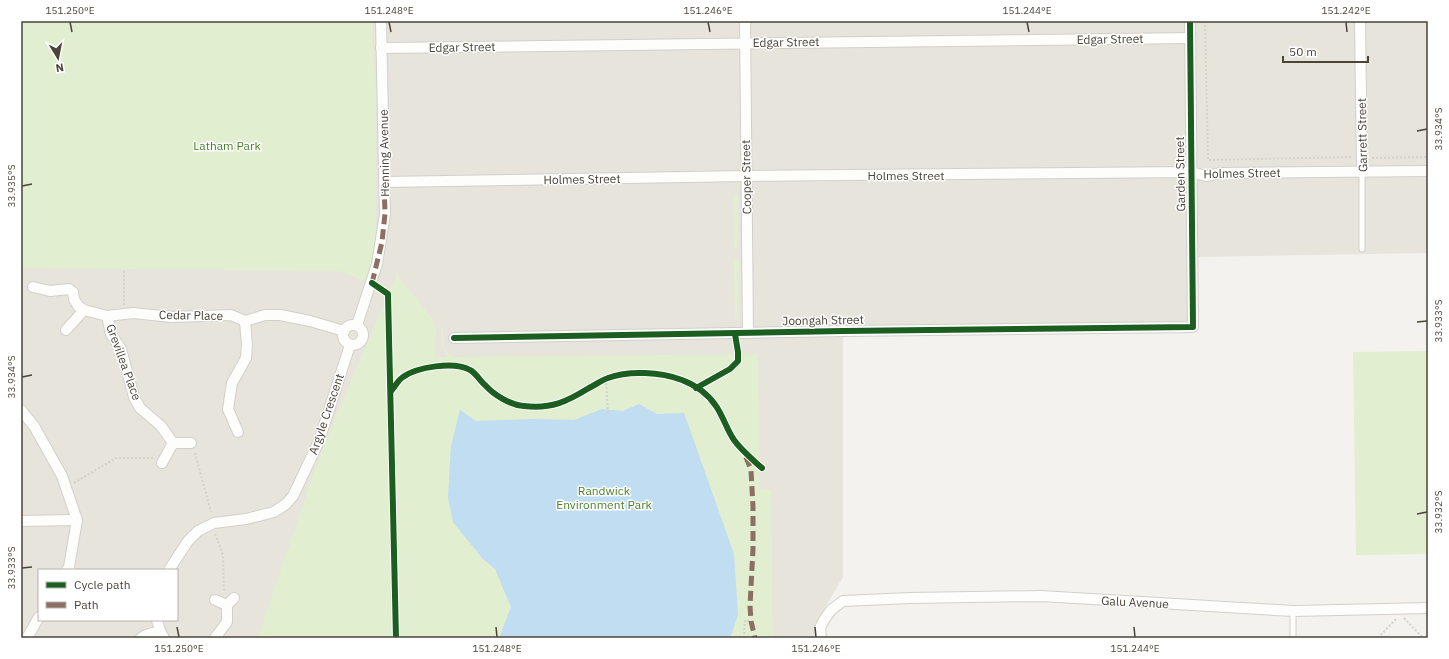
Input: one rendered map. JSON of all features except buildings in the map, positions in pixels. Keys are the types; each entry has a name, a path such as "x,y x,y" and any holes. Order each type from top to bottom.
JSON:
{"street":[{"name":"Henning Avenue","path":"372,283 382,242 386,214 381,21"},
{"name":"Cooper Street","path":"745,21 748,333"},
{"name":"Garden Street","path":"1190,21 1193,327"},
{"name":"Garrett Street","path":"1360,21 1362,172"},
{"name":"Edgar Street","path":"381,48 1190,38"},
{"name":"Holmes Street","path":"384,182 746,176 1191,172 1206,176 1221,173 1428,171"},
{"path":"358,325 372,283"},
{"path":"33,287 50,290 69,289 73,292 74,299 78,306 84,310 66,330"},
{"name":"Cedar Place","path":"84,310 108,316 123,314 153,314 172,317 231,316 245,321"},
{"path":"238,432 228,408 232,383 246,358 247,345 245,321 265,315 280,315 310,321 344,331"},
{"name":"Grevillea Place","path":"108,316 111,334 121,349 134,397 140,408 161,426 173,443"},
{"path":"349,325 358,325 363,331 363,339 358,344 350,345 344,339 344,331 349,325"},
{"name":"Joongah Street","path":"454,338 1193,327"},
{"name":"Argyle Crescent","path":"170,569 188,541 198,531 274,512 286,504 293,496 319,441 350,345"},
{"path":"21,410 34,426 62,476 77,520 67,569"},
{"path":"164,460 173,443 191,443"},
{"path":"21,521 77,520"},
{"name":"Galu Avenue","path":"821,638 820,628 824,620 831,610 843,601 910,598 1040,596 1293,611 1428,608"},
{"path":"216,638 227,622 225,602"},
{"path":"27,638 38,619"},
{"path":"142,638 146,635 162,634 157,621"}],"lane":[{"name":"Garrett Street","path":"1362,172 1362,249"},
{"path":"1293,611 1293,638"}],"path":[{"path":"1205,21 1208,160 1428,157"},
{"path":"123,314 124,269"},
{"path":"372,283 388,294 396,638"},
{"path":"696,388 730,369 738,361 735,334"},
{"path":"391,391 402,378 419,370 444,366 460,366 471,370 486,387 503,399 522,406 547,407 568,401 606,379 626,373 653,373 682,380 703,392 716,406 725,426 744,453 762,468"},
{"path":"606,379 608,415"},
{"path":"191,443 214,528 223,555 225,602"},
{"path":"66,488 116,458 164,460"},
{"path":"1378,638 1400,614 1422,638"},
{"path":"744,638 745,620 751,621"}],"shaded area":[{"path":"21,21 1428,21 1428,253 1192,257 1193,327 843,331 843,577 814,626 815,638 21,638"}],"green space":[{"name":"Latham Park","path":"21,21 372,21 376,97 376,231 371,266 365,281 338,271 21,268"},
{"path":"733,195 738,195 738,248 734,248"},
{"path":"734,260 739,260 738,320 735,320"},
{"name":"Randwick Environment Park","path":"397,274 436,324 435,357 449,357 444,350 441,339 441,327 443,327 445,348 453,357 758,354 760,490 771,490 773,638 256,638 259,634 322,449"},
{"path":"1428,351 1428,554 1356,555 1353,352"}],"water":[{"path":"639,404 657,414 684,413 734,554 738,615 730,638 499,638 511,607 495,569 483,559 453,522 448,497 451,446 460,410 476,421 534,419 574,420 602,409 623,411"}],"marked path":[{"path":"372,283 382,242 385,214 384,182"},
{"path":"746,457 751,470 753,507 753,549 750,606 751,621 755,638"}],"cycle path":[{"path":"454,338 843,331 1193,327 1190,21"},
{"path":"372,283 388,294 396,638"},
{"path":"696,388 730,369 738,361 735,334"},
{"path":"391,391 401,378 409,373 436,366 455,366 463,367 472,371 493,392 508,402 534,407 566,401 603,380 616,375 635,373 665,375 687,382 701,390 713,402 734,440 762,468"}]}
